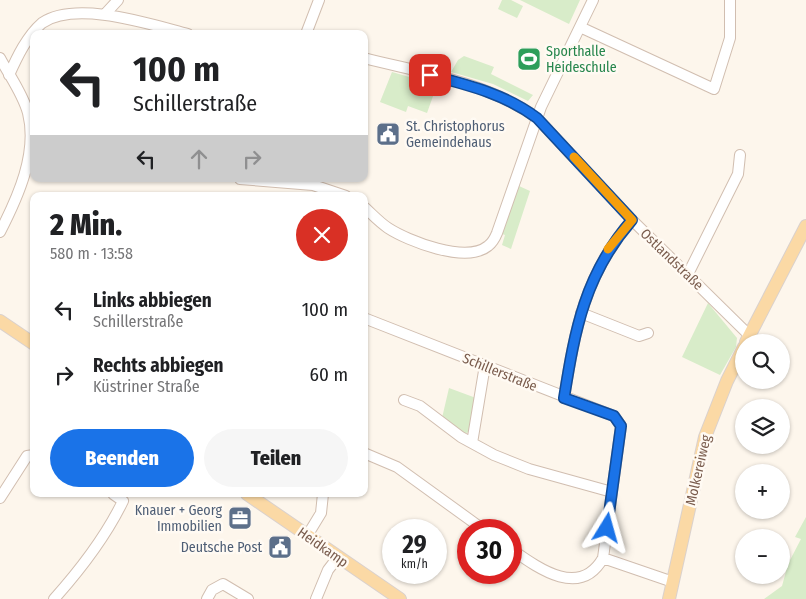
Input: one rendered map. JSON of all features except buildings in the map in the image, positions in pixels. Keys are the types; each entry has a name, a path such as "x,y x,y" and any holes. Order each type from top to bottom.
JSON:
{"main road":[{"name":"Molkereiweg","path":"751,334 806,226"},
{"path":"0,321 30,341"},
{"name":"Molkereiweg","path":"669,599 705,437 723,389 735,366"},
{"name":"Heidkamp","path":"251,497 400,599"}],"street":[{"path":"106,13 118,0"},
{"path":"308,30 319,0"},
{"path":"368,211 386,227 420,244 456,252 483,249 490,245 497,233 537,118 594,0"},
{"path":"580,27 714,89 730,38 730,0"},
{"path":"38,30 46,21 70,11 106,13 172,30"},
{"path":"9,75 30,38"},
{"path":"0,58 30,110"},
{"name":"Ostlandstraße","path":"368,59 483,90 520,105 537,118 632,220 688,274 740,334"},
{"path":"0,232 22,182 30,146"},
{"path":"688,274 738,174 740,155"},
{"path":"276,182 312,185 334,192"},
{"path":"564,398 572,349 581,314 605,254 632,220"},
{"path":"581,314 639,336 648,333"},
{"name":"Schillerstraße","path":"368,320 614,416 621,426 603,558"},
{"path":"472,443 485,365"},
{"path":"404,400 420,406 472,443 529,469 612,492"},
{"path":"368,455 397,467 469,519"},
{"path":"0,498 27,456 30,456"},
{"path":"54,599 80,568 115,516 123,501 117,497"},
{"path":"307,536 321,514 323,497"},
{"path":"522,556 550,575 568,578 588,574 599,566 603,558 673,582"},
{"path":"316,599 328,570 338,557"},
{"path":"207,599 212,590 223,584 248,599"}],"green space":[{"path":"502,0 511,0 523,6 517,18 498,9"},
{"path":"520,0 580,0 569,24"},
{"path":"464,56 494,67 491,74 533,95 528,101 493,84 451,72 458,60"},
{"path":"392,72 437,85 427,113 408,106 406,112 380,102"},
{"path":"519,186 530,191 511,249 502,245 505,235 502,234"},
{"path":"708,303 735,336 735,349 720,375 682,357"},
{"path":"449,388 476,398 471,431 464,434 442,418"},
{"path":"806,517 806,599 764,599 783,584 790,584 790,560 801,539 795,537"}],"slow traffic":[{"path":"574,157 632,220 608,249"}],"place":[{"name":"Sporthalle Heideschule","path":"529,59"},
{"name":"St. Christophorus Gemeindehaus","path":"388,134"},
{"name":"Knauer + Georg Immobilien","path":"240,518"},
{"name":"Deutsche Post","path":"280,547"}],"route":[{"path":"430,75 483,90 520,105 537,118 632,220 605,254 595,275 581,314 572,349 564,398 614,416 621,426 607,528"}]}
